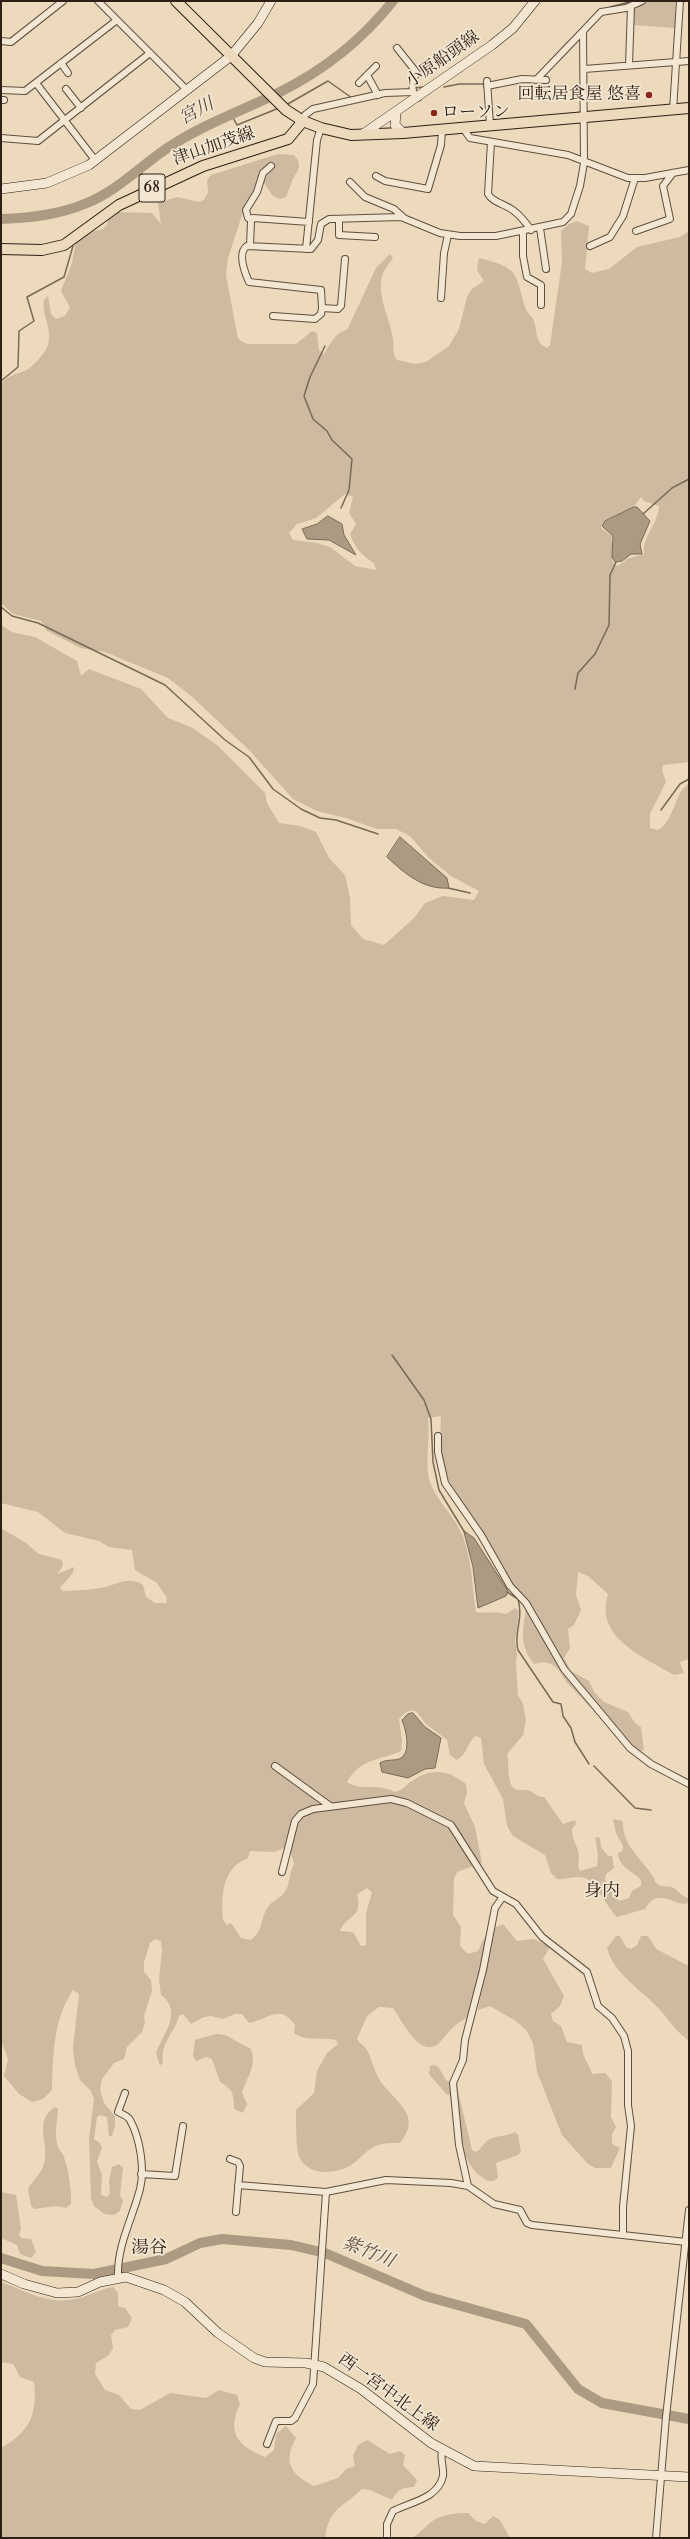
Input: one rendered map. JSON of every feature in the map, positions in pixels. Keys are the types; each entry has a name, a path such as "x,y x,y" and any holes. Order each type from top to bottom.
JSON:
{"main road":[{"path":"176,1 286,110 303,121 338,134 362,135 403,133 689,108"},
{"path":"1,189 47,184 70,174 95,160 231,56 258,23 271,1"},
{"name":"小原船頭線","path":"362,135 396,113 416,95 492,45 512,28 535,1"},
{"path":"396,113 395,125 403,133"},
{"name":"津山加茂線","path":"1,249 42,250 64,245 119,204 203,166 288,139 303,121"},
{"name":"西一宮中北上線","path":"1,2274 39,2289 68,2293 84,2290 118,2275 135,2279 174,2295 193,2308 241,2351 254,2358 265,2362 314,2364 336,2373 361,2389 442,2451 474,2466 689,2477"}],"street":[{"path":"1,41 11,42 63,1"},
{"path":"98,1 187,90"},
{"path":"536,80 601,12 632,6 642,1"},
{"path":"673,110 680,1"},
{"path":"629,65 632,6"},
{"path":"1,90 25,91 117,20"},
{"path":"350,182 365,197 394,209 403,217 448,235 491,236 558,224 569,218 580,186 583,160 583,31"},
{"path":"303,121 305,115 313,109 378,95 416,95 412,81 417,73 397,48"},
{"path":"1,138 38,141 150,53"},
{"path":"584,68 689,61"},
{"path":"61,63 68,73"},
{"path":"359,83 376,66"},
{"path":"367,75 377,89 378,95"},
{"path":"490,125 487,84 522,79 546,80"},
{"path":"36,83 95,160"},
{"path":"66,90 81,108"},
{"path":"306,249 317,140 321,128"},
{"path":"462,128 470,138 583,160 621,176 636,178 689,170"},
{"path":"376,176 392,183 428,189 441,145 442,129"},
{"path":"491,142 488,194 490,198 505,204 516,212 531,230"},
{"path":"271,166 263,173 257,192 246,210 248,218 253,219 257,217 309,222"},
{"path":"636,231 670,219 663,186 673,173"},
{"path":"590,246 610,237 623,216 636,178"},
{"path":"273,316 315,319 321,314 321,290 249,282 242,267 244,250 250,246 311,249 318,240 320,227 326,220 339,218 403,217"},
{"path":"339,218 339,235 375,237"},
{"path":"250,246 253,219"},
{"path":"540,228 546,269"},
{"path":"522,231 523,256 527,277 541,286 541,305"},
{"path":"441,298 444,253 448,235"},
{"path":"322,308 338,308 341,306 345,259"},
{"path":"438,1436 438,1452 445,1483 481,1535 510,1586 526,1603 564,1670 630,1748 651,1764 689,1784"},
{"path":"275,1766 330,1806"},
{"path":"282,1872 295,1821 305,1811 330,1806 391,1799 407,1803 443,1819 455,1830 476,1868 493,1891 502,1898 516,1904 542,1937 577,1962 586,1972 598,2006 612,2018 624,2036 628,2051 628,2106 631,2126 623,2207 623,2235"},
{"path":"468,2186 459,2145 453,2083 463,2060 465,2040 483,1970 495,1908 502,1898"},
{"path":"118,2275 118,2264 122,2240 140,2190 141,2174 140,2155 130,2120 118,2112 125,2093"},
{"path":"141,2174 175,2176 184,2126"},
{"path":"230,2159 238,2162 240,2166 236,2212"},
{"path":"238,2185 326,2192 386,2180 451,2183 468,2186 494,2204 520,2210 527,2223 532,2225 686,2242"},
{"path":"267,2444 276,2421 291,2421 295,2418 306,2400 313,2384 326,2192"},
{"path":"656,2538 666,2417 689,2210"},
{"path":"387,2538 387,2524 393,2512 429,2496 441,2483 443,2474 442,2451"}],"shaded area":[{"path":"646,1 676,1 675,28 633,25 635,7"},
{"path":"278,154 294,155 297,159 299,163 298,170 286,197 280,199 273,196 263,182 258,183 244,209 228,258 226,275 238,339 247,344 296,344 312,331 317,333 319,350 324,354 336,336 347,330 376,268 390,254 393,258 382,275 381,289 383,304 392,333 395,358 397,360 415,364 426,362 449,346 459,329 467,297 472,289 484,281 477,270 479,258 508,268 513,273 519,286 527,312 535,323 538,339 543,346 547,348 550,345 562,262 561,231 569,224 577,221 589,226 585,269 592,273 609,269 637,247 680,237 689,231 689,762 663,765 662,770 666,782 650,814 650,828 658,830 664,826 680,794 689,783 689,1659 680,1662 684,1673 674,1675 636,1653 624,1644 608,1623 606,1609 608,1594 588,1576 578,1572 576,1595 581,1610 574,1625 568,1629 570,1648 564,1658 571,1671 589,1681 594,1692 604,1702 628,1712 635,1723 641,1727 644,1750 639,1752 612,1728 569,1685 557,1668 551,1664 542,1662 534,1664 528,1655 523,1640 527,1599 511,1582 447,1478 440,1448 441,1416 428,1418 429,1432 427,1459 430,1482 438,1498 455,1521 466,1546 470,1564 476,1612 506,1614 515,1608 519,1611 515,1641 517,1654 516,1663 518,1695 523,1704 526,1721 523,1735 507,1754 511,1785 518,1790 528,1790 538,1796 544,1797 563,1824 575,1820 576,1824 572,1829 572,1832 579,1855 578,1865 580,1871 597,1866 598,1855 595,1837 600,1838 601,1847 608,1856 612,1856 614,1868 606,1874 605,1879 615,1898 620,1901 629,1898 632,1891 641,1886 641,1880 620,1862 618,1853 622,1851 623,1846 616,1833 613,1819 623,1821 623,1829 628,1844 648,1869 656,1883 661,1886 674,1888 682,1895 689,1898 689,1903 683,1904 661,1898 650,1902 645,1909 617,1917 589,1880 578,1877 557,1879 551,1873 545,1855 513,1836 507,1826 503,1799 484,1764 481,1738 476,1736 461,1757 457,1760 450,1755 447,1740 426,1724 416,1711 406,1712 399,1719 402,1741 401,1751 364,1764 352,1774 347,1782 358,1786 388,1789 394,1792 402,1789 419,1777 433,1772 440,1772 447,1773 460,1779 466,1784 467,1793 464,1803 475,1827 482,1863 457,1872 454,1879 453,1915 461,1927 460,1946 468,1954 478,1951 484,1938 489,1933 472,2006 467,2018 455,2026 440,2042 433,2047 426,2047 419,2043 407,2029 393,2008 379,2007 367,2016 357,2039 367,2050 381,2082 406,2112 409,2126 406,2134 400,2143 374,2146 354,2163 340,2170 332,2172 316,2171 303,2163 297,2148 296,2110 314,2093 317,2071 327,2053 338,2044 336,2040 331,2039 298,2036 294,2033 295,2025 290,2018 284,2015 274,2014 249,2023 242,2014 235,2014 223,2019 211,2016 204,2017 191,2024 183,2014 179,2016 166,2043 163,2062 160,2066 156,2053 170,2022 171,2008 161,1995 159,1979 162,1951 161,1941 155,1939 150,1943 144,1962 144,1972 151,1980 152,1991 144,2016 145,2022 142,2032 127,2047 124,2059 114,2063 102,2079 100,2090 104,2103 115,2116 115,2126 112,2136 109,2136 107,2117 100,2115 97,2117 94,2139 100,2143 102,2148 97,2161 102,2175 101,2195 107,2197 110,2193 109,2181 112,2167 119,2164 123,2168 120,2195 123,2201 120,2211 114,2215 104,2214 94,2206 91,2198 89,2139 94,2099 91,2091 80,2080 75,2065 73,2048 79,1994 73,1990 61,2013 55,2038 52,2090 43,2099 32,2102 19,2094 4,2076 8,2059 1,2040 1,1528 26,1543 39,1554 62,1560 63,1566 57,1574 74,1567 73,1573 60,1588 63,1591 101,1588 122,1582 133,1581 143,1585 146,1597 155,1603 166,1603 167,1598 157,1583 135,1570 132,1550 109,1547 99,1541 65,1533 38,1512 1,1503 1,625 12,632 35,637 77,661 81,676 89,669 141,689 168,718 191,727 217,745 265,793 267,803 279,823 300,826 316,832 329,858 345,875 350,898 351,925 363,939 384,945 414,918 425,903 443,896 474,900 479,891 451,876 429,858 410,836 396,829 377,829 346,818 317,811 293,799 249,750 190,695 168,678 105,652 81,648 47,631 41,621 13,614 1,603 1,384 9,377 31,367 45,352 48,345 49,333 44,311 44,300 48,296 51,314 56,319 65,316 70,307 61,291 72,263 76,242 86,233 103,229 107,225 108,219 116,212 152,213 161,224 158,203 177,197 199,202 204,200 208,192 207,180 211,175","holes":["345,494 353,497 349,513 356,524 350,534 356,547 365,557 374,563 376,570 355,566 330,547 317,543 293,540 289,533 297,524 316,518","641,497 644,501 659,506 656,519 645,542 644,554 627,559 618,566 612,561 614,550 611,541 612,536 602,529 601,526 605,520 633,508","285,1847 290,1849 294,1864 287,1887 284,1893 268,1907 264,1914 258,1933 251,1940 241,1938 231,1923 227,1925 223,1920 222,1901 228,1875 233,1868 248,1858 250,1851 275,1852","367,1888 372,1892 366,1913 366,1945 361,1946 353,1932 340,1931 358,1908 357,1894"]},
{"path":"634,507 637,507 650,521 640,544 642,554 631,554 622,561 615,562 612,557 613,536 602,526 605,521"},
{"path":"328,516 342,524 344,535 356,555 329,540 307,539 302,529 317,524"},
{"path":"400,837 447,878 449,888 431,886 415,880 387,857"},
{"path":"464,1531 474,1538 508,1591 506,1596 478,1608 473,1567"},
{"path":"413,1713 425,1727 441,1738 435,1768 425,1769 408,1778 382,1772 380,1763 399,1759 406,1752 407,1741 402,1720 408,1714"},
{"path":"503,1924 517,1941 534,1939 550,1947 543,1959 564,1996 560,2006 551,2014 553,2021 561,2026 567,2042 582,2045 584,2057 592,2074 605,2073 612,2081 611,2117 616,2127 612,2134 612,2144 620,2148 611,2168 595,2168 587,2163 562,2135 537,2072 533,2043 526,2030 516,2021 490,2006 478,2010 492,1929"},
{"path":"616,1936 620,1936 626,1947 631,1949 637,1945 641,1936 648,1936 656,1949 689,1966 689,2041 654,2004 623,1975 616,1966 607,1948"},
{"path":"216,2034 225,2035 251,2049 253,2061 251,2071 242,2093 247,2104 243,2113 234,2109 232,2093 228,2087 220,2082 212,2059 206,2057 196,2061 193,2056 195,2040"},
{"path":"435,2065 439,2068 446,2080 457,2087 472,2150 476,2152 488,2140 493,2138 515,2132 518,2135 521,2152 518,2155 496,2163 498,2178 494,2181 484,2179 474,2170 469,2162 461,2141 457,2098 446,2094 429,2074 430,2066"},
{"path":"55,2107 58,2109 56,2138 58,2148 63,2155 66,2166 70,2186 71,2204 66,2208 56,2206 35,2209 31,2206 28,2189 43,2167 45,2159 43,2135 44,2120 48,2113"},
{"path":"1,2192 16,2195 21,2229 19,2234 21,2238 31,2239 36,2252 31,2258 20,2254 17,2245 1,2238"},
{"path":"1,2282 46,2299 55,2300 80,2298 103,2289 113,2287 118,2293 118,2306 125,2308 132,2318 128,2327 115,2330 111,2335 113,2348 109,2355 96,2363 95,2374 105,2390 119,2395 131,2409 140,2410 170,2393 206,2398 219,2390 237,2395 240,2404 234,2423 235,2431 237,2437 242,2443 256,2453 265,2457 274,2450 276,2434 286,2426 296,2438 290,2454 291,2466 299,2477 314,2486 338,2478 346,2469 355,2466 353,2456 358,2445 367,2440 390,2454 400,2451 405,2455 403,2465 417,2480 414,2487 400,2490 392,2500 370,2490 362,2489 333,2515 327,2528 325,2538 1,2538 1,2448 19,2436 25,2429 33,2413 35,2394 34,2382 20,2377 13,2364 1,2362"},
{"path":"468,2513 476,2521 485,2524 493,2516 500,2520 510,2538 412,2538 431,2522 442,2516"}],"waterway":[{"name":"宮川","path":"1,219 34,217 55,213 99,198 120,184 161,152 185,137 280,92 327,64 356,41 393,1"},
{"path":"610,7 633,1"},
{"path":"542,70 568,42"},
{"path":"286,105 328,81 352,98"},
{"path":"444,87 459,84 486,84"},
{"path":"416,88 422,87"},
{"path":"231,114 237,125 279,108"},
{"path":"1,381 18,367 19,331 34,321 27,297 64,277 73,246"},
{"path":"325,346 310,377 304,396 313,419 327,431 332,440 352,459 349,490 341,508"},
{"path":"643,514 672,488 689,479"},
{"path":"575,689 578,673 595,654 609,625 610,575 616,562"},
{"path":"1,607 12,616 38,623 165,685 225,740 249,757 273,789 301,809 320,818 336,820 378,834"},
{"path":"661,810 680,784 689,779"},
{"path":"448,888 470,893"},
{"path":"392,1355 424,1400 431,1419 433,1462 439,1490 465,1533"},
{"path":"507,1592 518,1599 520,1607 517,1638 518,1650 553,1702 561,1704 563,1716 571,1728 575,1742 589,1764"},
{"path":"594,1766 635,1808 651,1810"},
{"name":"紫竹川","path":"1,2258 42,2271 94,2274 166,2259 200,2243 222,2239 291,2245 325,2253 425,2296 526,2324 578,2389 602,2403 689,2419"}],"place":[{"name":"回転居食屋 悠喜","path":"649,95"},
{"name":"ローソン","path":"434,113"}],"district":[{"name":"身内","path":"602,1892"},
{"name":"湯谷","path":"149,2249"}]}
